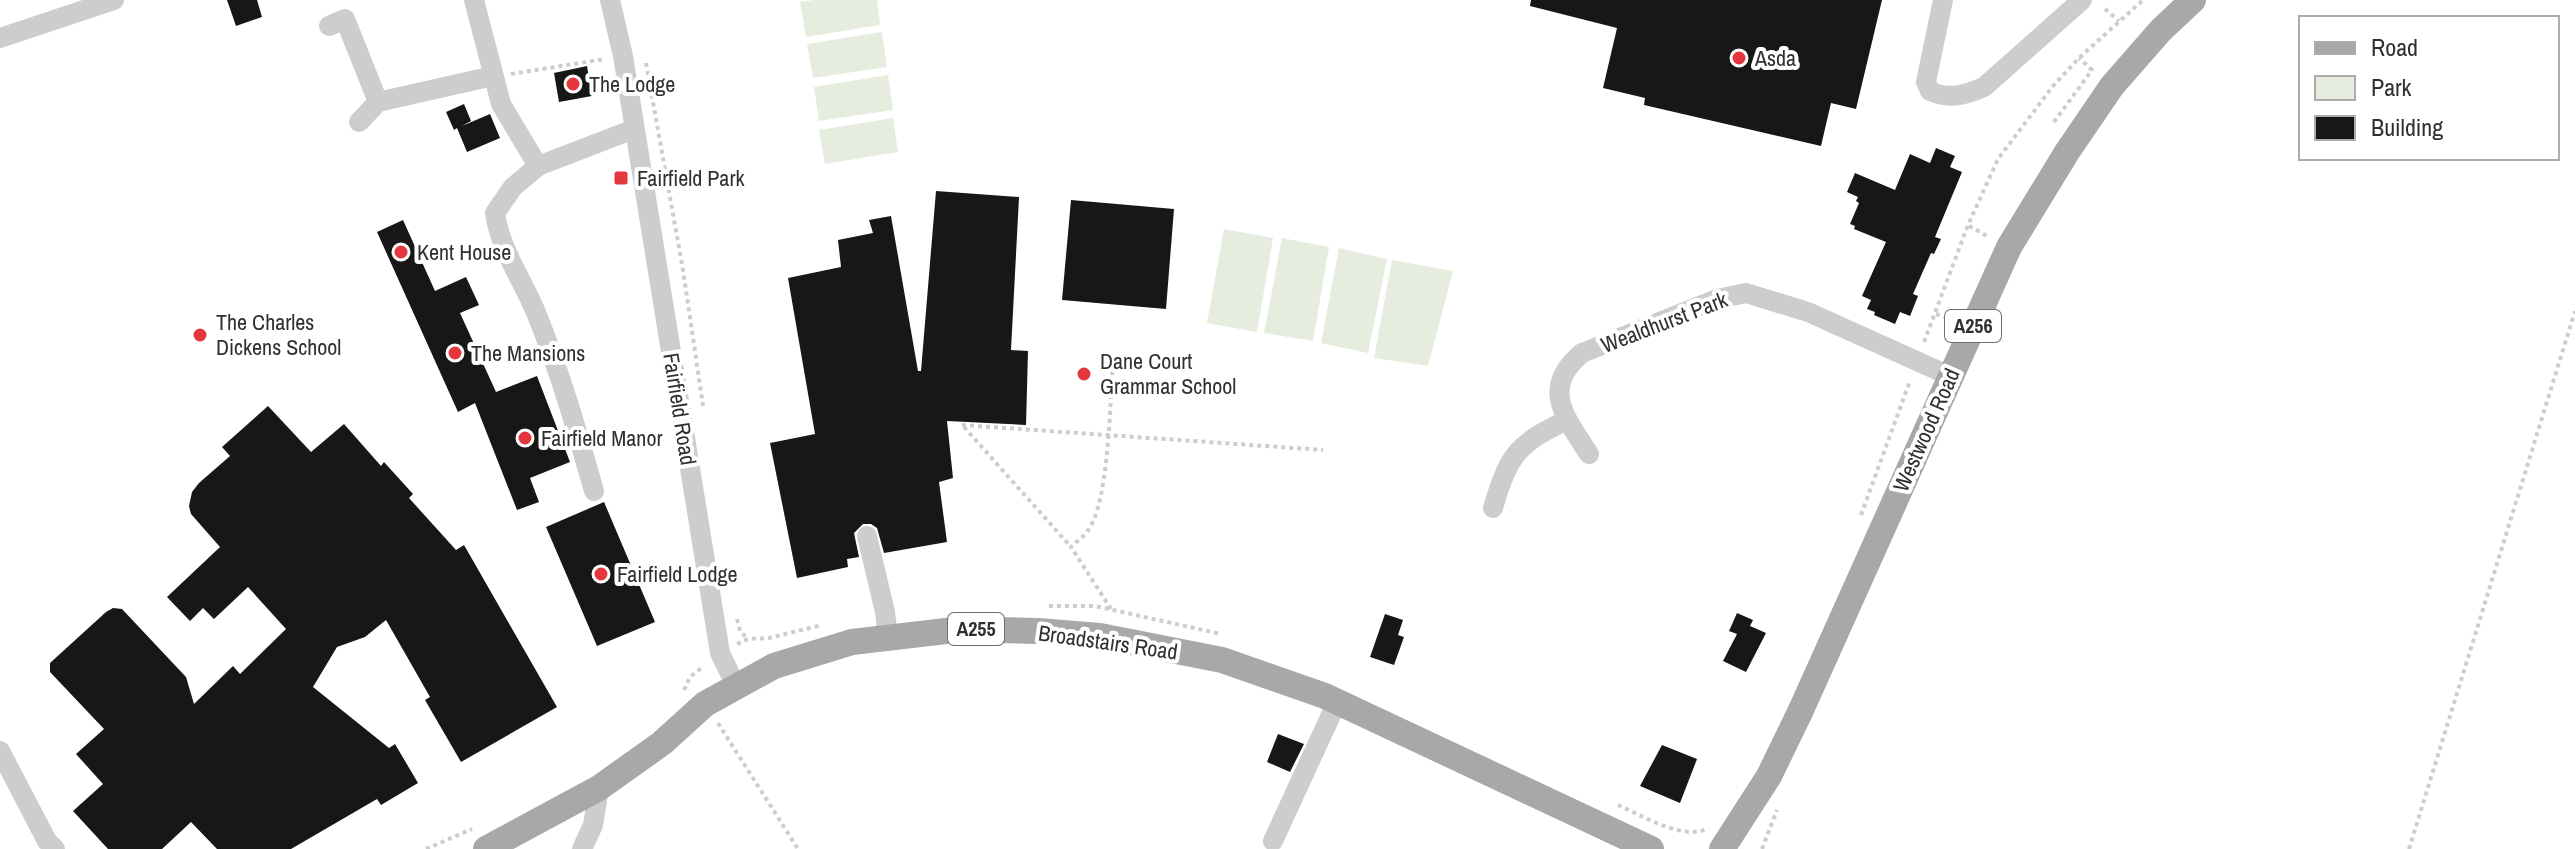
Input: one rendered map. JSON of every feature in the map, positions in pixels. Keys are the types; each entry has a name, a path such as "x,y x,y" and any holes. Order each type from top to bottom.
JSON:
{"main road":[{"name":"Westwood Road","path":"2161,30 2177,0"},
{"name":"Westwood Road","path":"1716,838 1769,776 2009,247 2112,86 2161,30 2193,0"},
{"name":"Broadstairs Road","path":"497,841 599,788 662,743 695,697 736,686 774,666 810,653 852,642 963,629 1100,636 1222,660 1337,702 1651,849"}],"street":[{"path":"0,38 114,0"},
{"path":"474,0 501,104 538,166"},
{"name":"Fairfield Road","path":"610,0 632,55 634,129 720,653 736,686"},
{"path":"1943,0 1926,82 1930,91 1951,96 1965,96 1984,87 2082,0"},
{"path":"329,26 345,19 378,102"},
{"path":"359,122 378,102 493,76"},
{"path":"594,491 567,396 536,312 498,236 495,213 513,187 538,166 634,129"},
{"name":"Wealdhurst Park","path":"1589,454 1567,420 1559,396 1560,378 1570,363 1582,353 1717,299 1746,293 1808,312 1950,376"},
{"path":"1493,508 1502,476 1514,453 1535,436 1567,420"},
{"path":"867,536 888,637"},
{"path":"1273,841 1337,702"},
{"path":"0,751 47,841 55,849"},
{"path":"582,849 593,825 599,788"}],"path":[{"path":"1858,521 1968,225 1998,159 2053,86 2143,0"},
{"path":"2105,9 2119,21"},
{"path":"493,76 632,55 649,68 703,408"},
{"path":"2054,122 2092,70 2079,58"},
{"path":"2409,849 2575,311"},
{"path":"1071,547 1088,531 1097,513 1108,436 1113,363"},
{"path":"1111,609 1071,547 962,425 1323,450"},
{"path":"735,610 740,631 748,639 769,638"},
{"path":"690,677 695,697 798,849"},
{"path":"1675,828 1716,838"},
{"path":"1762,849 1767,832"},
{"path":"426,849 497,841"}],"green space":[{"path":"877,0 880,25 806,37 800,2"},
{"path":"882,32 887,67 813,78 807,44"},
{"path":"888,75 893,110 819,121 814,87"},
{"path":"893,118 898,152 825,164 819,130"},
{"path":"1224,229 1273,238 1257,332 1207,323"},
{"path":"1282,238 1329,247 1313,341 1264,333"},
{"path":"1339,248 1387,259 1368,353 1321,343"},
{"path":"1392,260 1453,271 1428,366 1374,358"}],"building":[{"path":"227,0 257,0 262,17 236,26"},
{"name":"Asda","path":"1531,0 1882,0 1856,109 1831,103 1821,146 1644,105 1645,98 1603,88 1617,28 1530,6"},
{"name":"The Lodge","path":"587,66 592,96 559,102 554,73"},
{"path":"464,104 471,121 462,126 490,114 500,138 467,152 446,112"},
{"path":"1936,148 1955,156 1950,167 1962,172 1935,237 1941,239 1934,254 1931,253 1913,294 1918,296 1910,316 1900,312 1895,324 1874,315 1875,312 1867,309 1871,300 1862,296 1886,242 1854,229 1855,226 1850,224 1859,203 1856,201 1858,197 1847,192 1855,173 1895,190 1910,154 1930,163"},
{"path":"936,191 1019,197 1011,350 1028,351 1026,425 947,421 953,478 939,482 947,542 884,553 877,528 863,524 854,533 859,557 847,559 848,567 797,578 770,443 815,434 788,278 841,267 838,240 873,233 869,220 891,216 918,371 921,371"},
{"path":"1071,200 1174,209 1166,309 1062,300"},
{"path":"403,220 435,291 466,277 479,305 460,313 496,392 537,376 570,462 530,478 539,502 517,510 475,403 458,412 377,232"},
{"path":"268,406 311,452 344,424 381,466 384,462 413,494 409,498 456,550 464,545 557,707 461,762 425,700 430,697 386,620 365,637 337,647 313,687 389,748 395,744 418,783 381,805 377,799 291,849 217,849 191,822 162,849 108,849 73,811 103,784 76,754 104,729 50,672 50,663 106,612 113,608 122,609 186,677 194,704 233,666 240,674 286,629 248,587 214,619 203,608 190,621 167,597 220,547 191,514 192,492 230,456 222,447"},
{"name":"Fairfield Lodge","path":"604,502 655,622 597,646 546,527"},
{"path":"1737,613 1753,620 1750,626 1766,633 1746,672 1723,661 1737,634 1729,631"},
{"path":"1385,614 1403,620 1398,635 1404,637 1394,665 1370,657"},
{"path":"1278,734 1304,744 1290,772 1267,762"},
{"path":"1662,745 1697,759 1680,803 1640,786"}],"place":[{"name":"Asda","path":"1739,58"},
{"name":"The Lodge","path":"573,84"},
{"name":"Fairfield Park","path":"621,178"},
{"name":"Kent House","path":"401,252"},
{"name":"The Charles Dickens School","path":"200,335"},
{"name":"The Mansions","path":"455,353"},
{"name":"Dane Court Grammar School","path":"1084,374"},
{"name":"Fairfield Manor","path":"525,438"},
{"name":"Fairfield Lodge","path":"601,574"}]}
